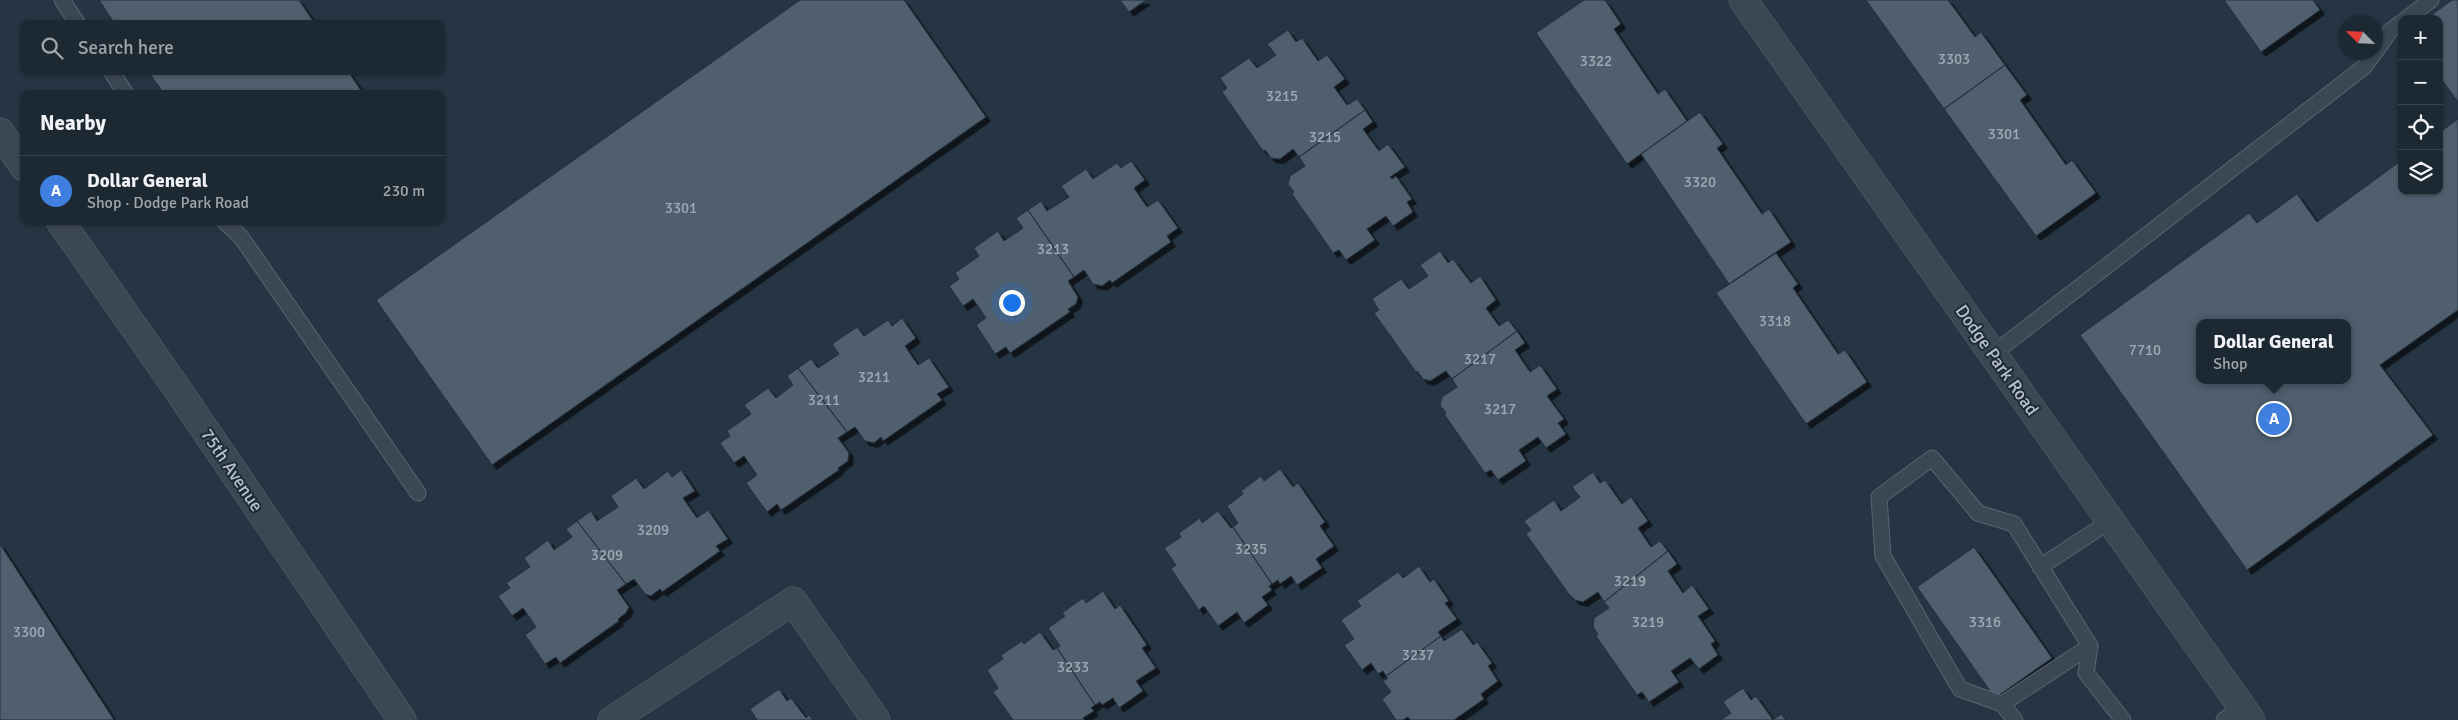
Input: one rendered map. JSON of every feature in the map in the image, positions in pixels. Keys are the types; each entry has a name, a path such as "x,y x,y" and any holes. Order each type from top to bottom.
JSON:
{"street":[{"name":"Dodge Park Road","path":"1743,0 2110,521 2239,716"},
{"path":"0,132 20,161"},
{"name":"75th Avenue","path":"63,225 178,390 402,720"},
{"path":"612,720 793,601 876,720"}],"lane":[{"path":"62,0 75,20"},
{"path":"2411,15 2431,0"},
{"path":"2383,41 2390,31 2398,25"},
{"path":"1993,354 2364,67 2369,60"},
{"path":"114,75 123,90"},
{"path":"228,225 241,237 418,493"},
{"path":"2015,720 2002,704 1960,689 1883,556 1879,497 1932,458 1978,513 2014,524 2090,646 2086,673 2123,720"},
{"path":"2040,567 2110,521"},
{"path":"2002,704 2090,646"}],"building":[{"path":"99,0 299,0 312,20 112,20"},
{"path":"800,0 904,0 986,117 492,465 376,300"},
{"path":"1120,0 1146,0 1129,12"},
{"path":"1584,0 1605,0 1621,24 1614,29 1658,94 1665,89 1687,121 1627,164 1536,33"},
{"path":"1866,0 1948,0 1975,37 1981,32 2005,65 1944,109"},
{"path":"2224,0 2313,0 2320,10 2261,52"},
{"path":"2452,0 2458,0 2458,102 2443,81 2443,15 2431,15"},
{"path":"1288,30 1296,42 1302,38 1318,61 1327,55 1345,79 1334,87 1347,105 1357,99 1365,110 1299,157 1293,149 1280,159 1271,158 1265,150 1263,151 1222,92 1227,88 1220,78 1249,58 1257,68 1276,55 1267,44"},
{"path":"2005,65 2027,95 2020,100 2066,165 2072,160 2096,193 2036,236 1944,109"},
{"path":"151,75 351,75 361,90 161,90"},
{"path":"1365,110 1373,122 1363,129 1379,151 1388,144 1405,167 1390,177 1392,179 1396,176 1412,199 1407,202 1413,212 1393,226 1386,216 1367,229 1375,240 1346,260 1339,250 1333,253 1292,194 1294,192 1288,184 1290,176 1305,166 1299,157"},
{"path":"1700,112 1723,144 1717,148 1762,214 1769,209 1791,242 1729,284 1641,154"},
{"path":"2458,119 2458,310 2380,365 2433,435 2247,570 2080,335 2249,213 2257,223 2297,194 2317,222 2398,163 2398,195 2443,195 2443,130"},
{"path":"1131,161 1145,180 1134,188 1147,207 1158,200 1178,228 1167,236 1171,242 1112,283 1110,280 1102,286 1093,284 1084,270 1074,277 1028,210 1041,201 1047,211 1069,197 1061,186 1086,169 1093,179 1117,163 1121,168"},
{"path":"1028,210 1074,277 1068,281 1078,297 1076,304 1068,309 1070,312 1010,353 1006,347 995,354 976,325 986,318 973,299 963,306 949,286 959,279 955,273 979,256 974,248 998,231 1004,241 1023,228 1016,218"},
{"path":"1440,251 1448,263 1453,259 1471,283 1480,276 1496,300 1486,308 1499,326 1508,320 1517,331 1452,379 1446,371 1430,381 1423,379 1416,372 1374,313 1379,310 1372,299 1401,279 1409,289 1428,276 1420,265"},
{"path":"1776,253 1798,284 1793,288 1838,354 1845,350 1867,382 1806,424 1716,293"},
{"path":"902,318 916,338 905,346 918,365 929,358 949,387 937,394 942,400 883,441 881,437 874,443 865,441 855,427 847,432 798,368 811,359 818,368 839,354 832,344 857,327 864,336 888,320 892,326"},
{"path":"1517,331 1525,343 1515,350 1530,372 1540,365 1557,389 1547,396 1564,419 1558,423 1566,434 1546,448 1538,437 1519,450 1526,461 1498,480 1491,470 1485,473 1444,414 1446,413 1440,405 1442,397 1457,387 1452,379"},
{"path":"798,368 847,432 838,438 849,453 848,461 838,468 839,470 781,510 777,504 767,512 746,483 757,475 744,456 734,463 720,443 730,436 727,431 751,414 744,405 768,388 776,398 793,385 787,376"},
{"path":"1280,469 1293,487 1298,483 1325,522 1320,526 1334,546 1316,559 1322,568 1297,585 1291,576 1280,584 1278,580 1272,584 1233,527 1238,523 1227,506 1243,494 1241,491 1261,476 1264,481"},
{"path":"681,470 695,491 683,498 697,518 708,510 728,539 716,546 720,551 662,592 660,589 651,596 645,594 634,579 626,584 577,521 591,511 597,521 618,507 611,496 636,478 644,489 668,471 672,477"},
{"path":"1593,472 1600,483 1605,480 1622,504 1631,497 1648,521 1638,528 1651,547 1660,541 1668,551 1604,602 1598,592 1583,602 1575,600 1568,593 1526,534 1531,530 1524,521 1554,500 1561,511 1580,497 1572,487"},
{"path":"1218,511 1231,528 1233,527 1272,584 1269,586 1272,590 1262,597 1268,605 1244,623 1237,612 1218,626 1204,606 1199,610 1171,569 1176,565 1164,548 1181,537 1179,533 1200,518 1202,523"},
{"path":"577,521 626,584 617,590 629,607 626,613 618,619 619,621 560,663 556,657 545,664 525,635 536,627 523,608 512,616 498,596 510,588 506,583 530,567 524,558 548,540 554,550 572,537 566,529"},
{"path":"0,544 114,720 0,720"},
{"path":"1974,547 2052,658 1995,698 1917,587"},
{"path":"1668,551 1677,564 1668,571 1683,593 1692,585 1709,609 1698,616 1715,641 1711,644 1718,655 1699,669 1690,658 1671,671 1679,682 1649,702 1642,692 1637,695 1596,636 1598,634 1593,627 1594,618 1609,608 1604,602"},
{"path":"1419,566 1430,582 1434,579 1449,601 1445,603 1457,619 1438,632 1441,636 1386,676 1383,671 1378,674 1371,663 1362,670 1344,645 1354,639 1341,620 1361,606 1357,601 1398,572 1403,578"},
{"path":"1103,591 1115,609 1120,605 1147,645 1142,648 1156,668 1136,681 1143,691 1119,708 1113,698 1102,705 1100,702 1095,705 1057,648 1060,646 1048,628 1065,616 1062,613 1083,598 1086,603"},
{"path":"1462,629 1473,645 1477,642 1492,663 1488,666 1498,681 1481,694 1484,699 1454,720 1410,720 1408,717 1403,720 1396,720 1382,699 1391,692 1383,681 1388,678 1386,676 1441,636 1444,641"},
{"path":"1040,632 1053,650 1057,648 1095,705 1091,708 1094,711 1083,718 1085,720 1013,720 993,692 998,688 987,670 1003,659 1001,655 1022,641 1024,644"},
{"path":"1743,688 1751,700 1756,696 1773,720 1721,720 1731,713 1723,702"},
{"path":"779,689 787,701 791,698 806,718 809,715 813,720 757,720 750,709"},
{"path":"1781,714 1786,720 1773,720"}],"place":[{"name":"Dollar General","path":"2274,419"}]}
